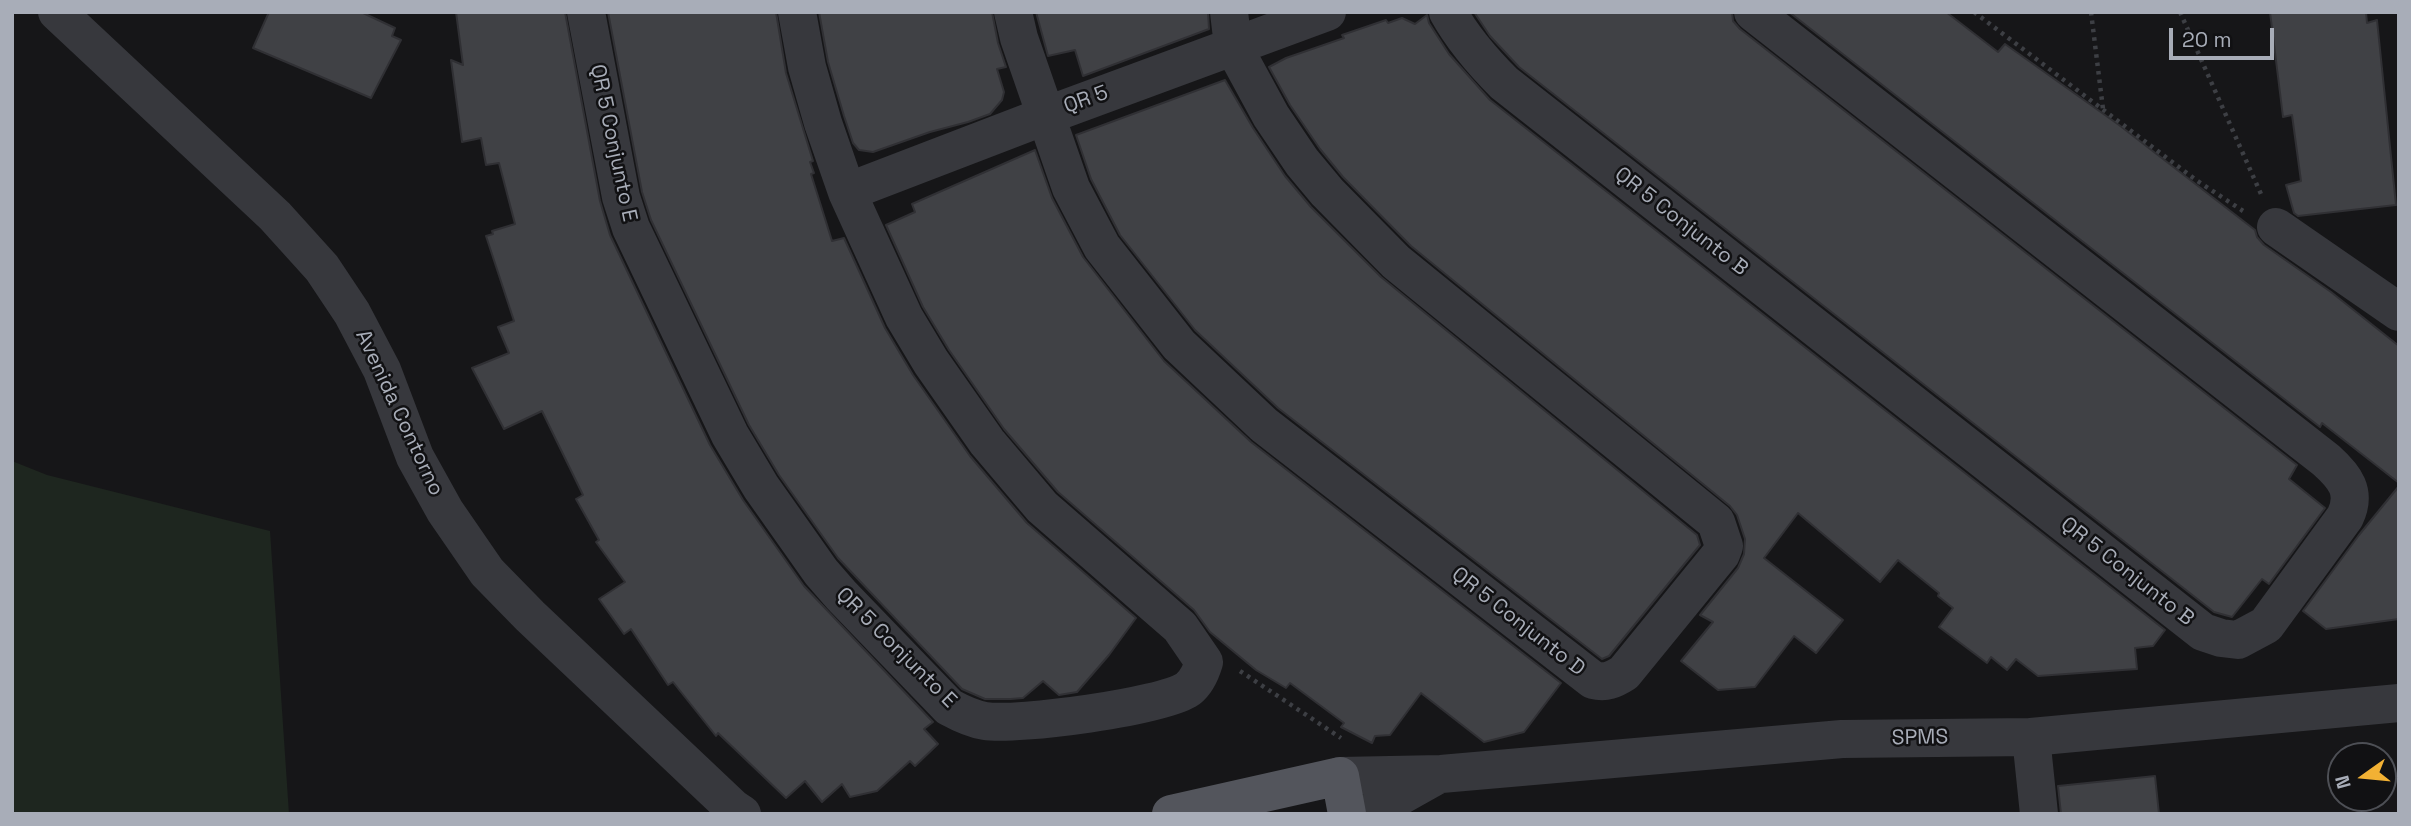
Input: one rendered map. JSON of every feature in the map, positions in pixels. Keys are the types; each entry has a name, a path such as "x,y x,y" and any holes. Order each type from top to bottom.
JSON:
{"main road":[{"path":"1171,814 1288,801 1340,776 1347,814"}],"street":[{"name":"Avenida Contorno","path":"57,12 275,216 322,268 352,313 382,370 415,457 445,511 487,572 560,645 742,814"},
{"name":"QR 5 Conjunto E","path":"586,12 621,197 643,257 730,436 761,487 821,572 841,595 949,707 986,721 1124,709 1170,698 1188,689 1201,674 1204,662 1194,645"},
{"path":"797,12 813,89 847,192 904,317 931,362 987,442 1042,507 1180,627 1194,645"},
{"name":"QR 5 Conjunto D","path":"1013,12 1045,116 1071,188 1102,247 1179,345 1264,425 1593,680 1613,680 1624,673 1721,554 1724,546 1716,522 1396,262 1326,192 1271,116 1231,29"},
{"name":"QR 5","path":"847,192 1045,116 1231,29 1327,12"},
{"name":"QR 5 Conjunto B","path":"1448,12 1479,57 1504,83 2203,632 2238,640 2266,625 2345,517 2350,507 2349,492 2343,476 1753,12"},
{"path":"2272,220 2399,312"},
{"name":"SPMS","path":"1340,776 1441,774 1842,739 2031,737 2399,703"},
{"path":"2031,737 2039,814"},
{"name":"SPMS","path":"1368,814 1441,774"}],"path":[{"path":"1974,12 2196,180 2244,212 2272,220"},
{"path":"2091,12 2103,109"},
{"path":"2180,12 2272,220"},
{"path":"1194,645 1229,664 1342,738"}],"shaded area":[{"path":"12,461 47,475 270,531 289,814 12,814"}],"building":[{"path":"269,12 361,12 395,28 392,36 401,40 371,98 253,48"},
{"path":"456,12 565,12 600,201 610,235 710,445 743,500 804,586 933,722 924,729 938,744 915,766 910,761 877,791 850,797 842,784 822,802 805,781 786,798 718,733 716,736 673,682 668,685 631,629 624,634 599,599 625,582 596,542 599,540 576,499 583,495 542,411 504,429 472,368 509,353 498,327 514,321 486,236 493,234 492,231 515,224 499,163 486,165 481,138 462,142 451,60 463,65"},
{"path":"608,12 776,12 786,73 813,161 810,162 814,173 811,174 832,241 844,238 885,328 913,375 970,456 1027,523 1136,618 1077,692 1059,695 1043,681 1023,698 985,699 962,689 838,558 779,475 749,425 651,220 642,192"},
{"path":"819,12 992,12 1006,67 997,69 1004,92 1002,100 990,114 968,122 873,152 859,150 853,143 828,62"},
{"path":"1036,12 1208,12 1209,29 1083,76 1075,50 1048,56"},
{"path":"1474,12 1732,12 1733,21 1740,29 2297,465 2289,479 2325,508 2269,584 2262,579 2232,617 2214,612 1519,67 1490,36"},
{"path":"1789,12 1946,12 1998,52 2005,44 2119,125 2255,230 2264,245 2331,292 2399,346 2399,483 2322,423 2320,427"},
{"path":"2270,12 2366,12 2367,23 2377,20 2396,205 2298,216 2294,213 2286,185 2301,181 2292,115 2283,117"},
{"path":"1427,15 1429,23 1449,54 1490,100 2165,630 2153,646 2135,648 2137,669 2038,676 2016,659 2007,670 1991,657 1987,663 1939,627 1953,608 1898,560 1880,582 1798,513 1764,558 1843,620 1816,653 1794,636 1755,687 1718,690 1681,661 1713,622 1700,615 1738,568 1744,554 1745,539 1737,515 1730,506 1411,246 1343,177 1320,149 1290,105 1269,67 1286,58 1344,38 1342,35 1386,20 1388,23 1402,18 1415,24"},
{"path":"1225,80 1285,176 1311,207 1381,277 1697,535 1700,545 1609,656 1602,659 1278,408 1195,330 1120,235 1091,179 1076,135"},
{"path":"1035,150 1052,198 1083,257 1164,361 1251,442 1561,683 1524,732 1484,742 1421,693 1390,735 1375,736 1372,743 1341,727 1344,723 1290,683 1286,688 1256,670 1210,632 1194,610 1058,492 1004,429 949,350 923,307 886,225 915,212 912,204"},
{"path":"2399,486 2399,619 2326,629 2303,611"},
{"path":"2155,776 2159,814 2061,814 2058,786"}]}
